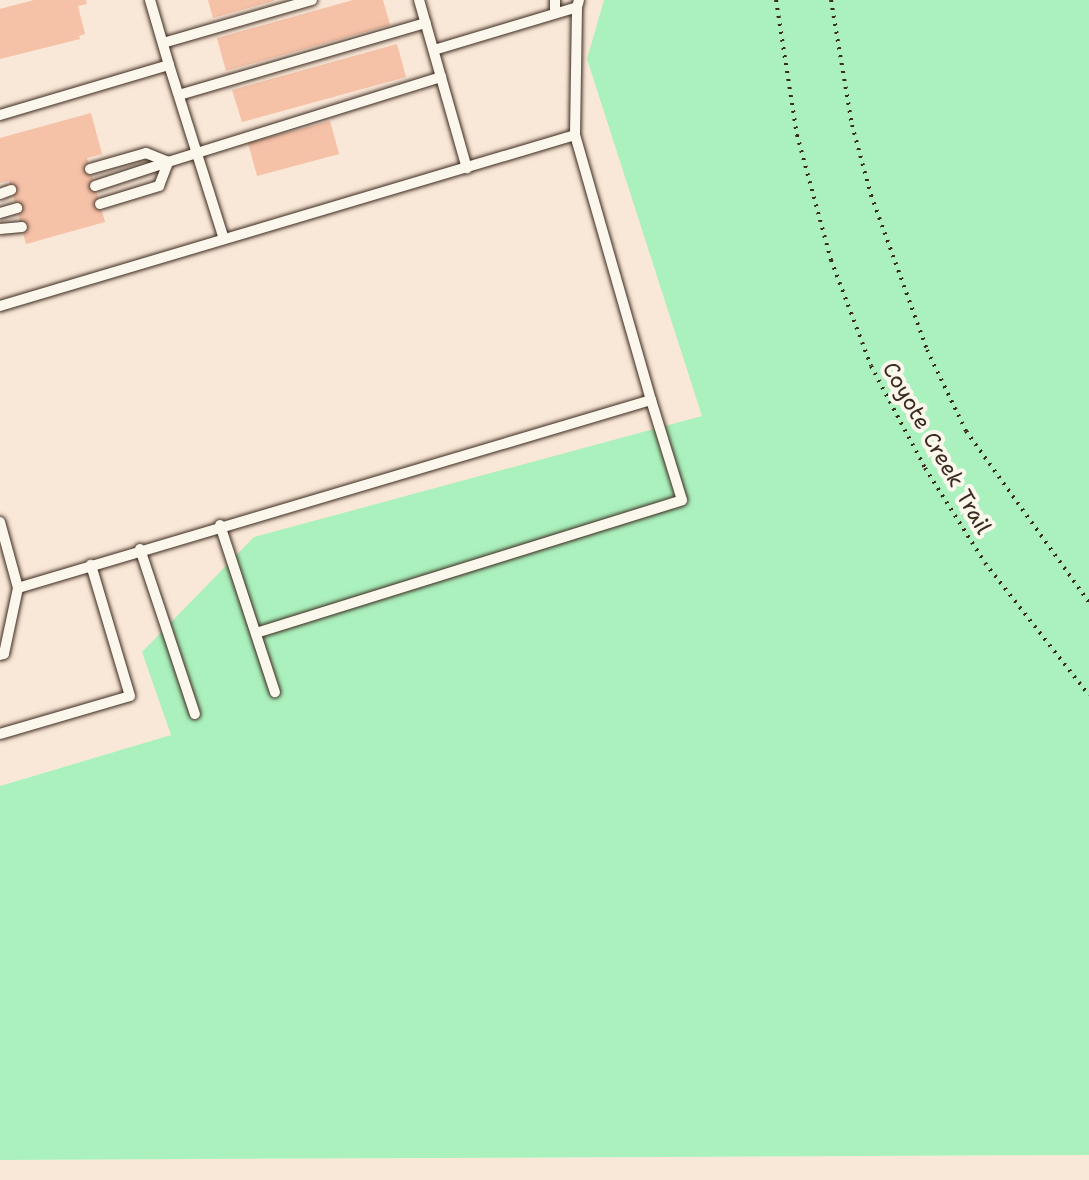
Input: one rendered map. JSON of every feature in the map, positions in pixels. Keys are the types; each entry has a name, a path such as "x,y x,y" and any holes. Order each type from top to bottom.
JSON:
{"lane":[{"path":"150,0 224,239"},
{"path":"163,43 312,0"},
{"path":"419,0 467,168"},
{"path":"555,0 555,13"},
{"path":"256,633 682,500 575,135 578,4 434,50"},
{"path":"179,95 426,23"},
{"path":"0,115 169,65"},
{"path":"95,186 441,77"},
{"path":"0,306 575,135"},
{"path":"90,169 146,153 168,162"},
{"path":"100,204 159,186 168,162"},
{"path":"0,213 17,208"},
{"path":"0,229 22,227"},
{"path":"18,588 220,525 651,400"},
{"path":"0,522 18,588 4,654 0,655"},
{"path":"220,525 275,692"},
{"path":"140,549 195,714"},
{"path":"0,734 130,696 91,565"}],"path":[{"name":"Coyote Creek Trail","path":"776,0 797,135 831,260 871,366 925,468 985,563 1089,695"},
{"path":"831,0 852,125 871,195 927,350 966,431 1089,602"}],"shaded area":[{"path":"0,0 612,0 769,556 0,786"},
{"path":"1089,1155 1089,1180 0,1180 0,1160"}],"green space":[{"path":"604,0 1089,0 1089,1155 0,1160 0,786 171,735 142,652 254,537 702,416 587,59"}],"building":[{"path":"34,0 86,0 87,4 78,6 85,34 79,36 80,39 0,59 0,9"},
{"path":"208,0 274,0 274,1 213,18"},
{"path":"353,0 383,0 390,25 226,71 217,38"},
{"path":"397,44 406,77 242,122 232,90"},
{"path":"91,113 102,154 87,158 105,222 26,244 9,181 0,183 0,138"},
{"path":"330,121 339,154 257,176 248,143"}]}
